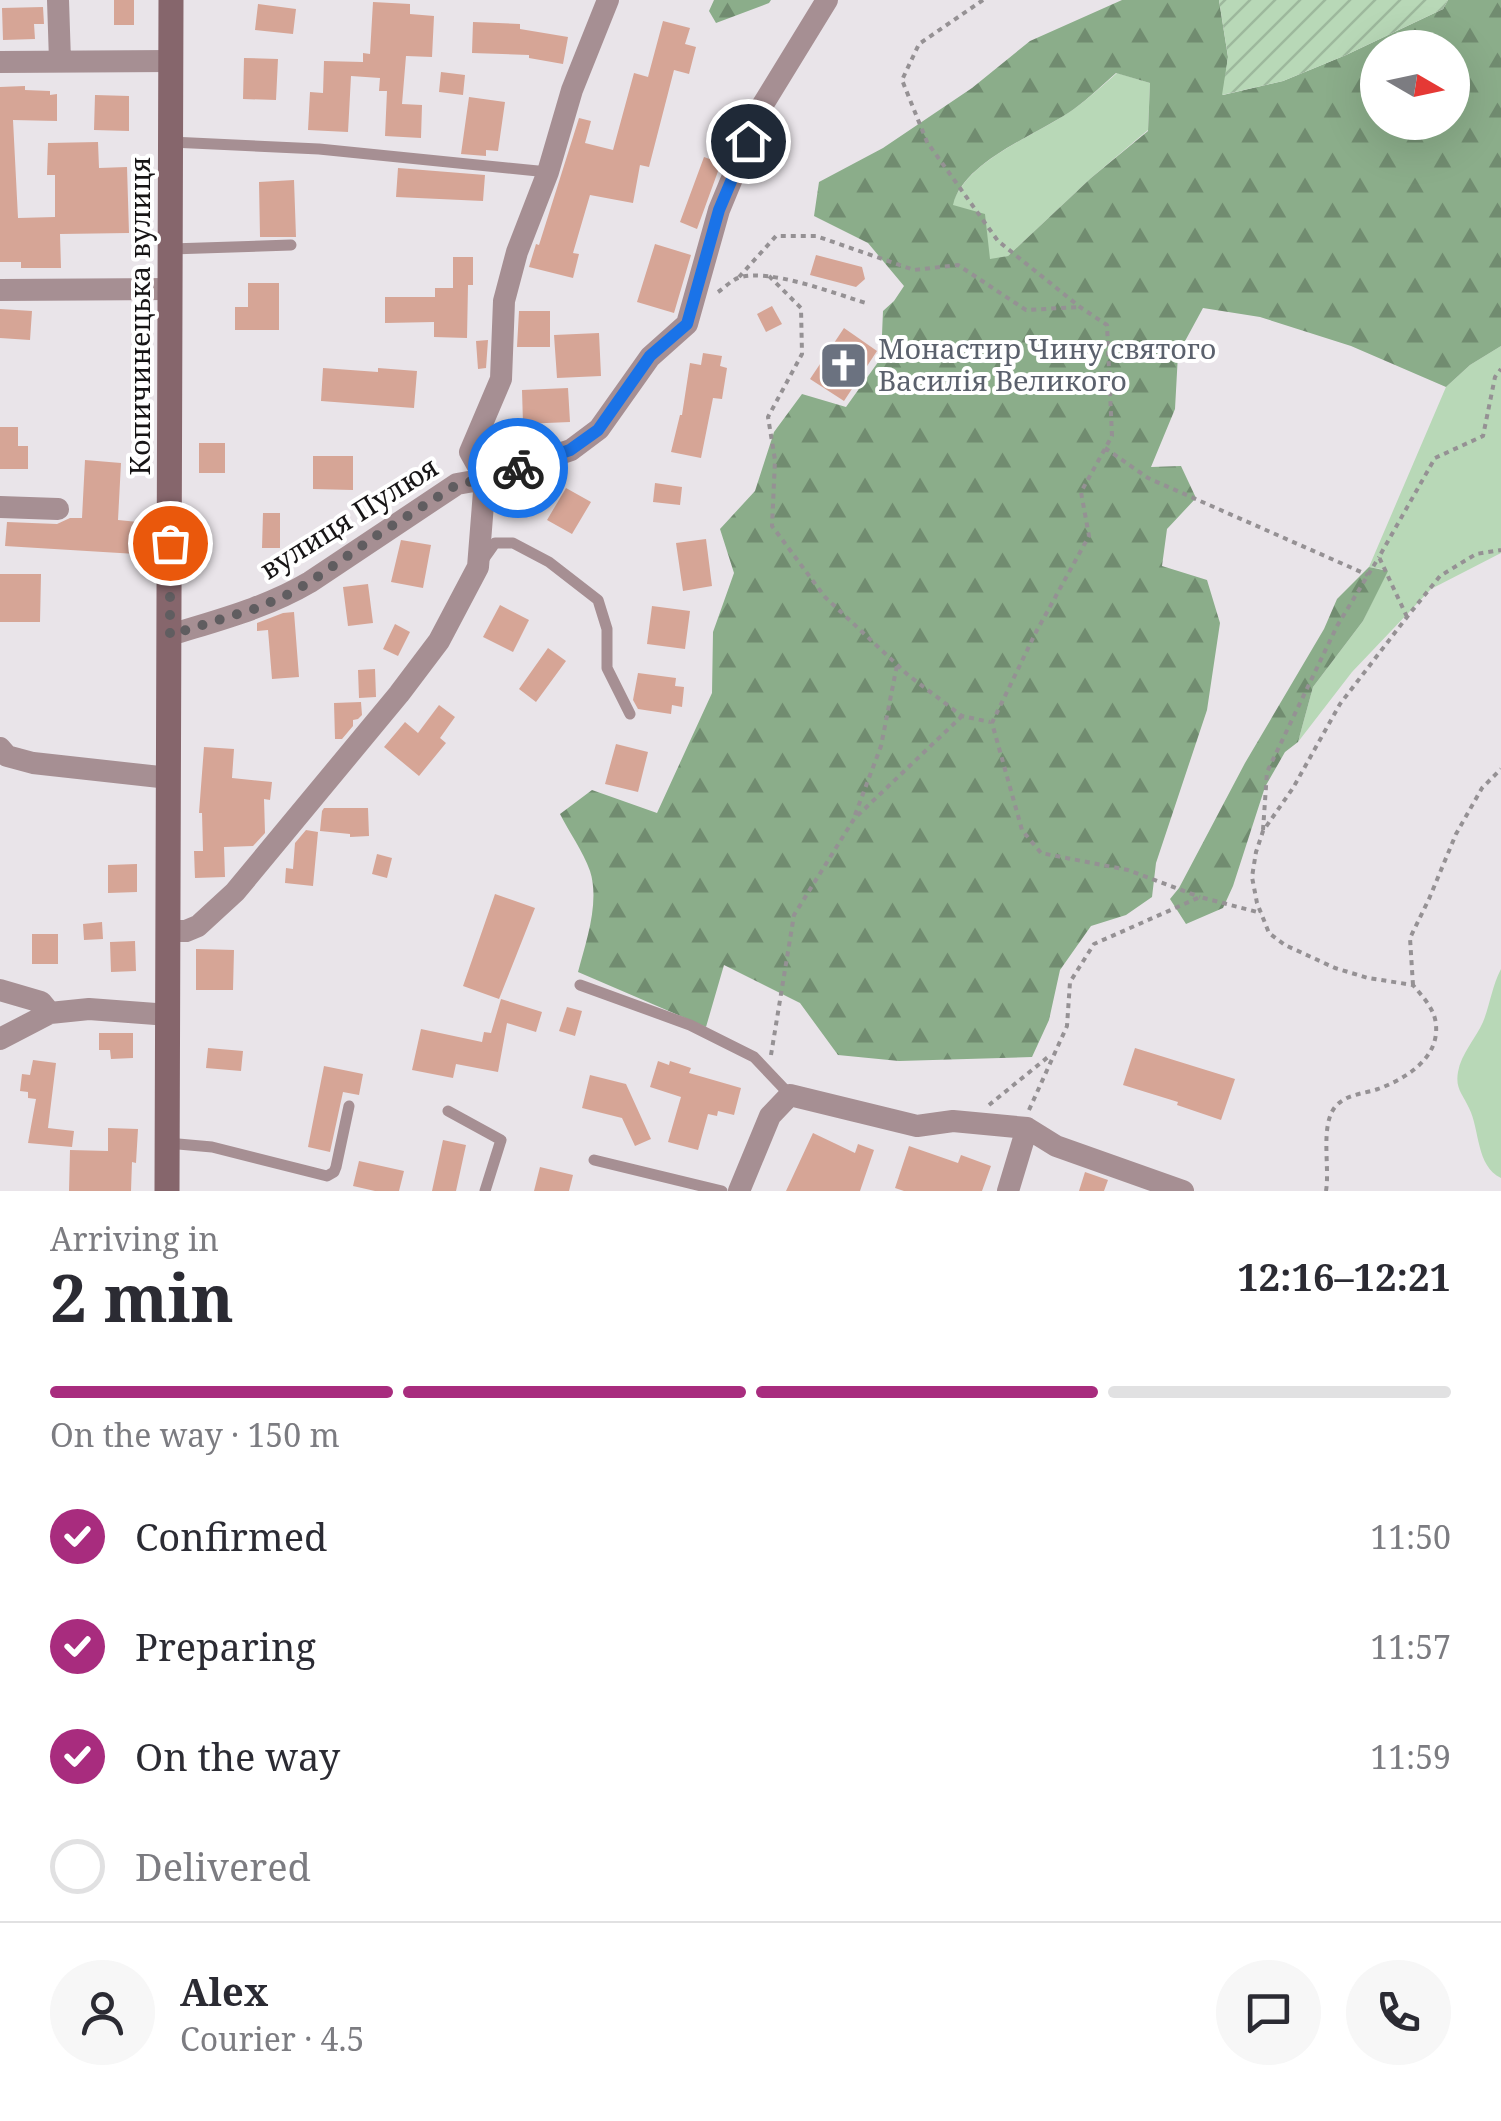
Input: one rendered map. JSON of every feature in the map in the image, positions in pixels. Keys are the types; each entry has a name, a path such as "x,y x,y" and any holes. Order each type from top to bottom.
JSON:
{"main road":[{"name":"Копичинецька вулиця","path":"167,1191 171,0"}],"street":[{"path":"58,0 60,61"},
{"path":"169,931 198,926 235,892 439,641 478,568 486,479 470,452 501,379 504,301 572,90 608,0"},
{"name":"вулиця Пулюя","path":"170,635 285,596 458,484 486,479 488,475 570,450 598,430 650,356 687,324 719,210 762,106 827,0"},
{"path":"0,62 171,61"},
{"path":"0,290 170,289"},
{"path":"0,507 58,509"},
{"path":"0,748 7,756 33,764 169,778"},
{"path":"0,990 41,1002 50,1012"},
{"path":"0,1039 50,1012 89,1008 169,1015"},
{"path":"739,1191 770,1116 790,1095 917,1126 1028,1117"},
{"path":"1008,1191 1028,1117"},
{"path":"1028,1117 1056,1146 1183,1191"}],"lane":[{"path":"170,142 318,149 548,172"},
{"path":"170,248 291,245"},
{"path":"478,568 495,544 513,542 549,562 598,600 607,630 606,668 630,714"},
{"path":"580,985 690,1025 754,1057 790,1095"},
{"path":"167,1143 212,1147 331,1175 349,1106"},
{"path":"448,1111 501,1140 485,1191"},
{"path":"594,1160 722,1191"}],"path":[{"path":"984,0 919,44 902,80 927,142 998,241 1106,325 1112,436 1081,492 1089,536 992,722 1022,830 1040,853 1128,870 1200,897 1261,913"},
{"path":"718,292 739,277 776,236 816,236 914,270 958,265 1026,310 1080,307"},
{"path":"739,277 769,276 866,303"},
{"path":"769,276 801,308 802,354 768,417 775,460 772,526 825,597 897,665 962,716 992,722"},
{"path":"1413,984 1368,978 1336,968 1269,933 1256,904 1252,877 1263,830 1267,772 1337,626 1435,458 1483,436 1495,377 1501,369"},
{"path":"1105,448 1148,478 1368,575"},
{"path":"1263,830 1340,704 1440,576 1476,554 1501,550"},
{"path":"1379,558 1407,617"},
{"path":"768,1071 794,915 854,819 881,746 897,665"},
{"path":"854,819 962,716"},
{"path":"1326,1191 1328,1123 1335,1108 1348,1097 1409,1076 1431,1050 1436,1025 1429,1004 1413,984 1410,938 1456,834 1482,788 1501,769"},
{"path":"1028,1117 1067,1026 1070,982 1094,944 1200,897"},
{"path":"988,1106 1052,1054"}],"green space":[{"path":"714,0 771,0 716,23 709,11"},
{"path":"1122,0 1219,0 1228,57 1223,95 1283,81 1360,48 1360,140 1470,140 1470,30 1399,30 1443,9 1448,0 1501,0 1501,346 1470,365 1446,387 1351,346 1260,317 1203,308 1178,354 1175,409 1151,467 1181,466 1196,498 1167,529 1162,566 1207,580 1220,623 1207,710 1156,863 1152,897 1126,915 1091,926 1060,970 1049,1020 1032,1057 899,1061 838,1055 800,1003 724,965 706,1027 578,972 591,922 593,883 584,856 560,814 592,790 657,813 712,693 713,632 734,573 720,529 755,491 774,432 802,394 846,407 881,358 883,311 904,286 868,243 814,216 819,182 883,148 972,88 1030,41","holes":["1116,73 1150,83 1148,131 1008,256 990,259 985,214 953,205 971,175 1004,150 1074,109"]},
{"path":"1219,0 1448,0 1443,9 1399,30 1360,30 1360,48 1346,55 1283,81 1222,95 1228,57"},
{"path":"1117,73 1150,83 1148,130 1008,256 990,260 952,205 961,188 988,161 1074,109"},
{"path":"1501,346 1501,553 1431,589 1352,672 1298,742 1313,687 1363,621 1387,570 1369,567 1446,387 1470,365"},
{"path":"1369,567 1388,571 1363,621 1313,687 1298,742 1285,752 1265,787 1223,908 1186,924 1170,899 1324,629 1337,599"},
{"path":"1501,969 1501,1178 1483,1156 1457,1078 1462,1059 1483,1022"}],"building":[{"path":"114,0 134,0 134,25 114,25"},
{"path":"373,2 410,4 410,14 434,16 432,57 406,56 402,104 422,105 421,138 385,136 387,91 379,91 380,78 351,76 348,132 308,130 310,92 323,93 324,61 363,62 363,53 370,54"},
{"path":"258,4 296,9 293,34 255,30"},
{"path":"43,7 44,24 34,24 35,39 3,40 2,8"},
{"path":"663,21 690,28 685,44 696,47 689,74 674,70 649,167 640,165 633,203 590,195 573,253 579,254 573,278 529,267 579,118 591,121 585,143 613,150 634,73 648,77"},
{"path":"473,22 520,24 520,29 568,37 563,64 529,55 472,53"},
{"path":"244,58 278,59 276,100 243,99"},
{"path":"441,72 465,75 463,95 439,92"},
{"path":"25,86 25,90 57,94 57,121 13,120 18,218 55,217 55,175 47,175 48,143 98,142 99,168 127,167 129,233 60,234 61,268 21,268 21,262 0,262 0,87"},
{"path":"95,95 129,96 129,131 94,130"},
{"path":"469,97 505,102 498,151 486,150 486,156 461,154"},
{"path":"704,157 721,163 697,229 680,222"},
{"path":"398,168 485,175 483,201 396,197"},
{"path":"294,180 296,237 260,237 259,182"},
{"path":"655,244 691,255 674,313 637,302"},
{"path":"816,255 862,267 865,279 856,287 810,275"},
{"path":"453,257 473,257 467,338 434,337 434,322 385,323 385,297 435,297 435,288 453,288"},
{"path":"248,283 279,283 279,330 235,330 235,307 248,307"},
{"path":"772,306 782,324 766,332 757,314"},
{"path":"0,309 32,311 30,340 0,338"},
{"path":"519,311 550,311 550,347 517,347"},
{"name":"Монастир Чину святого Василія Великого","path":"844,328 877,351 844,401 810,379"},
{"path":"599,333 601,376 557,378 554,335"},
{"path":"488,340 486,368 478,369 476,341"},
{"path":"703,353 722,356 720,366 727,368 722,399 713,398 701,458 671,452 682,415 690,363 701,365"},
{"path":"323,368 417,371 414,408 321,401"},
{"path":"568,388 570,422 523,424 522,390"},
{"path":"0,427 18,427 18,446 28,446 28,469 0,469"},
{"path":"199,443 225,443 225,473 199,473"},
{"path":"313,456 353,456 353,490 313,489"},
{"path":"85,460 121,463 118,520 138,522 136,554 5,546 7,522 57,524 82,518"},
{"path":"655,483 682,487 680,505 653,502"},
{"path":"566,488 591,502 572,534 547,520"},
{"path":"263,513 280,513 280,548 262,548"},
{"path":"706,539 712,586 683,591 676,543"},
{"path":"401,540 431,545 423,588 391,582"},
{"path":"0,574 41,574 40,622 0,622"},
{"path":"368,584 373,623 348,626 343,587"},
{"path":"500,605 529,620 513,652 483,637"},
{"path":"652,606 690,611 685,649 647,644"},
{"path":"294,612 299,677 272,679 268,630 257,631 257,623"},
{"path":"395,624 410,632 398,656 383,649"},
{"path":"548,648 566,661 536,702 519,689"},
{"path":"375,669 376,697 359,698 358,670"},
{"path":"638,673 676,678 675,686 684,687 682,707 672,705 671,714 638,709 633,700"},
{"path":"361,702 362,715 353,720 353,726 342,739 335,739 334,703"},
{"path":"439,705 455,717 440,738 446,743 419,776 384,747 405,722 418,733"},
{"path":"616,744 648,752 638,792 605,784"},
{"path":"204,747 234,749 232,778 272,782 270,800 264,799 265,833 253,846 224,847 225,877 195,878 194,851 203,851 199,813"},
{"path":"324,808 368,808 369,836 320,831"},
{"path":"306,830 318,832 313,886 285,883 286,868 293,869 295,843"},
{"path":"377,854 392,858 387,878 372,874"},
{"path":"137,864 137,892 108,893 108,865"},
{"path":"495,894 535,908 499,999 463,986"},
{"path":"102,922 103,939 84,940 83,924"},
{"path":"32,934 58,934 58,964 32,964"},
{"path":"135,941 136,971 111,972 110,942"},
{"path":"196,949 234,950 233,990 196,990"},
{"path":"501,999 542,1012 536,1032 507,1023 498,1072 456,1064 453,1078 412,1070 421,1029 482,1042 484,1032 491,1033"},
{"path":"567,1007 582,1011 575,1036 559,1031"},
{"path":"99,1033 133,1033 133,1058 111,1059 110,1050 99,1050"},
{"path":"208,1048 243,1051 241,1071 206,1068"},
{"path":"1135,1048 1235,1079 1221,1120 1123,1085"},
{"path":"33,1060 56,1063 48,1128 74,1131 72,1147 28,1143 36,1099 20,1091 22,1074 30,1075"},
{"path":"658,1061 669,1065 670,1061 691,1068 689,1073 741,1088 734,1115 718,1111 717,1116 708,1114 698,1150 668,1142 681,1097 650,1087"},
{"path":"324,1066 363,1074 359,1095 343,1092 330,1152 308,1147"},
{"path":"590,1075 626,1084 651,1139 635,1146 622,1118 582,1108"},
{"path":"108,1128 138,1129 131,1191 69,1191 70,1150 108,1151"},
{"path":"813,1133 855,1153 858,1144 874,1150 860,1191 786,1191"},
{"path":"443,1140 466,1145 456,1191 432,1191"},
{"path":"909,1146 958,1163 961,1155 991,1166 982,1191 895,1188"},
{"path":"359,1161 404,1171 399,1191 353,1186"},
{"path":"540,1167 573,1175 569,1191 534,1191"},
{"path":"1085,1172 1108,1180 1104,1191 1079,1191"}],"way so far":[{"path":"170,543 170,635 285,596 458,484 518,468"}],"place":[{"name":"Монастир Чину святого Василія Великого","path":"843,365"}],"route":[{"path":"518,468 570,450 598,430 650,356 687,324 719,210 748,141"}]}
